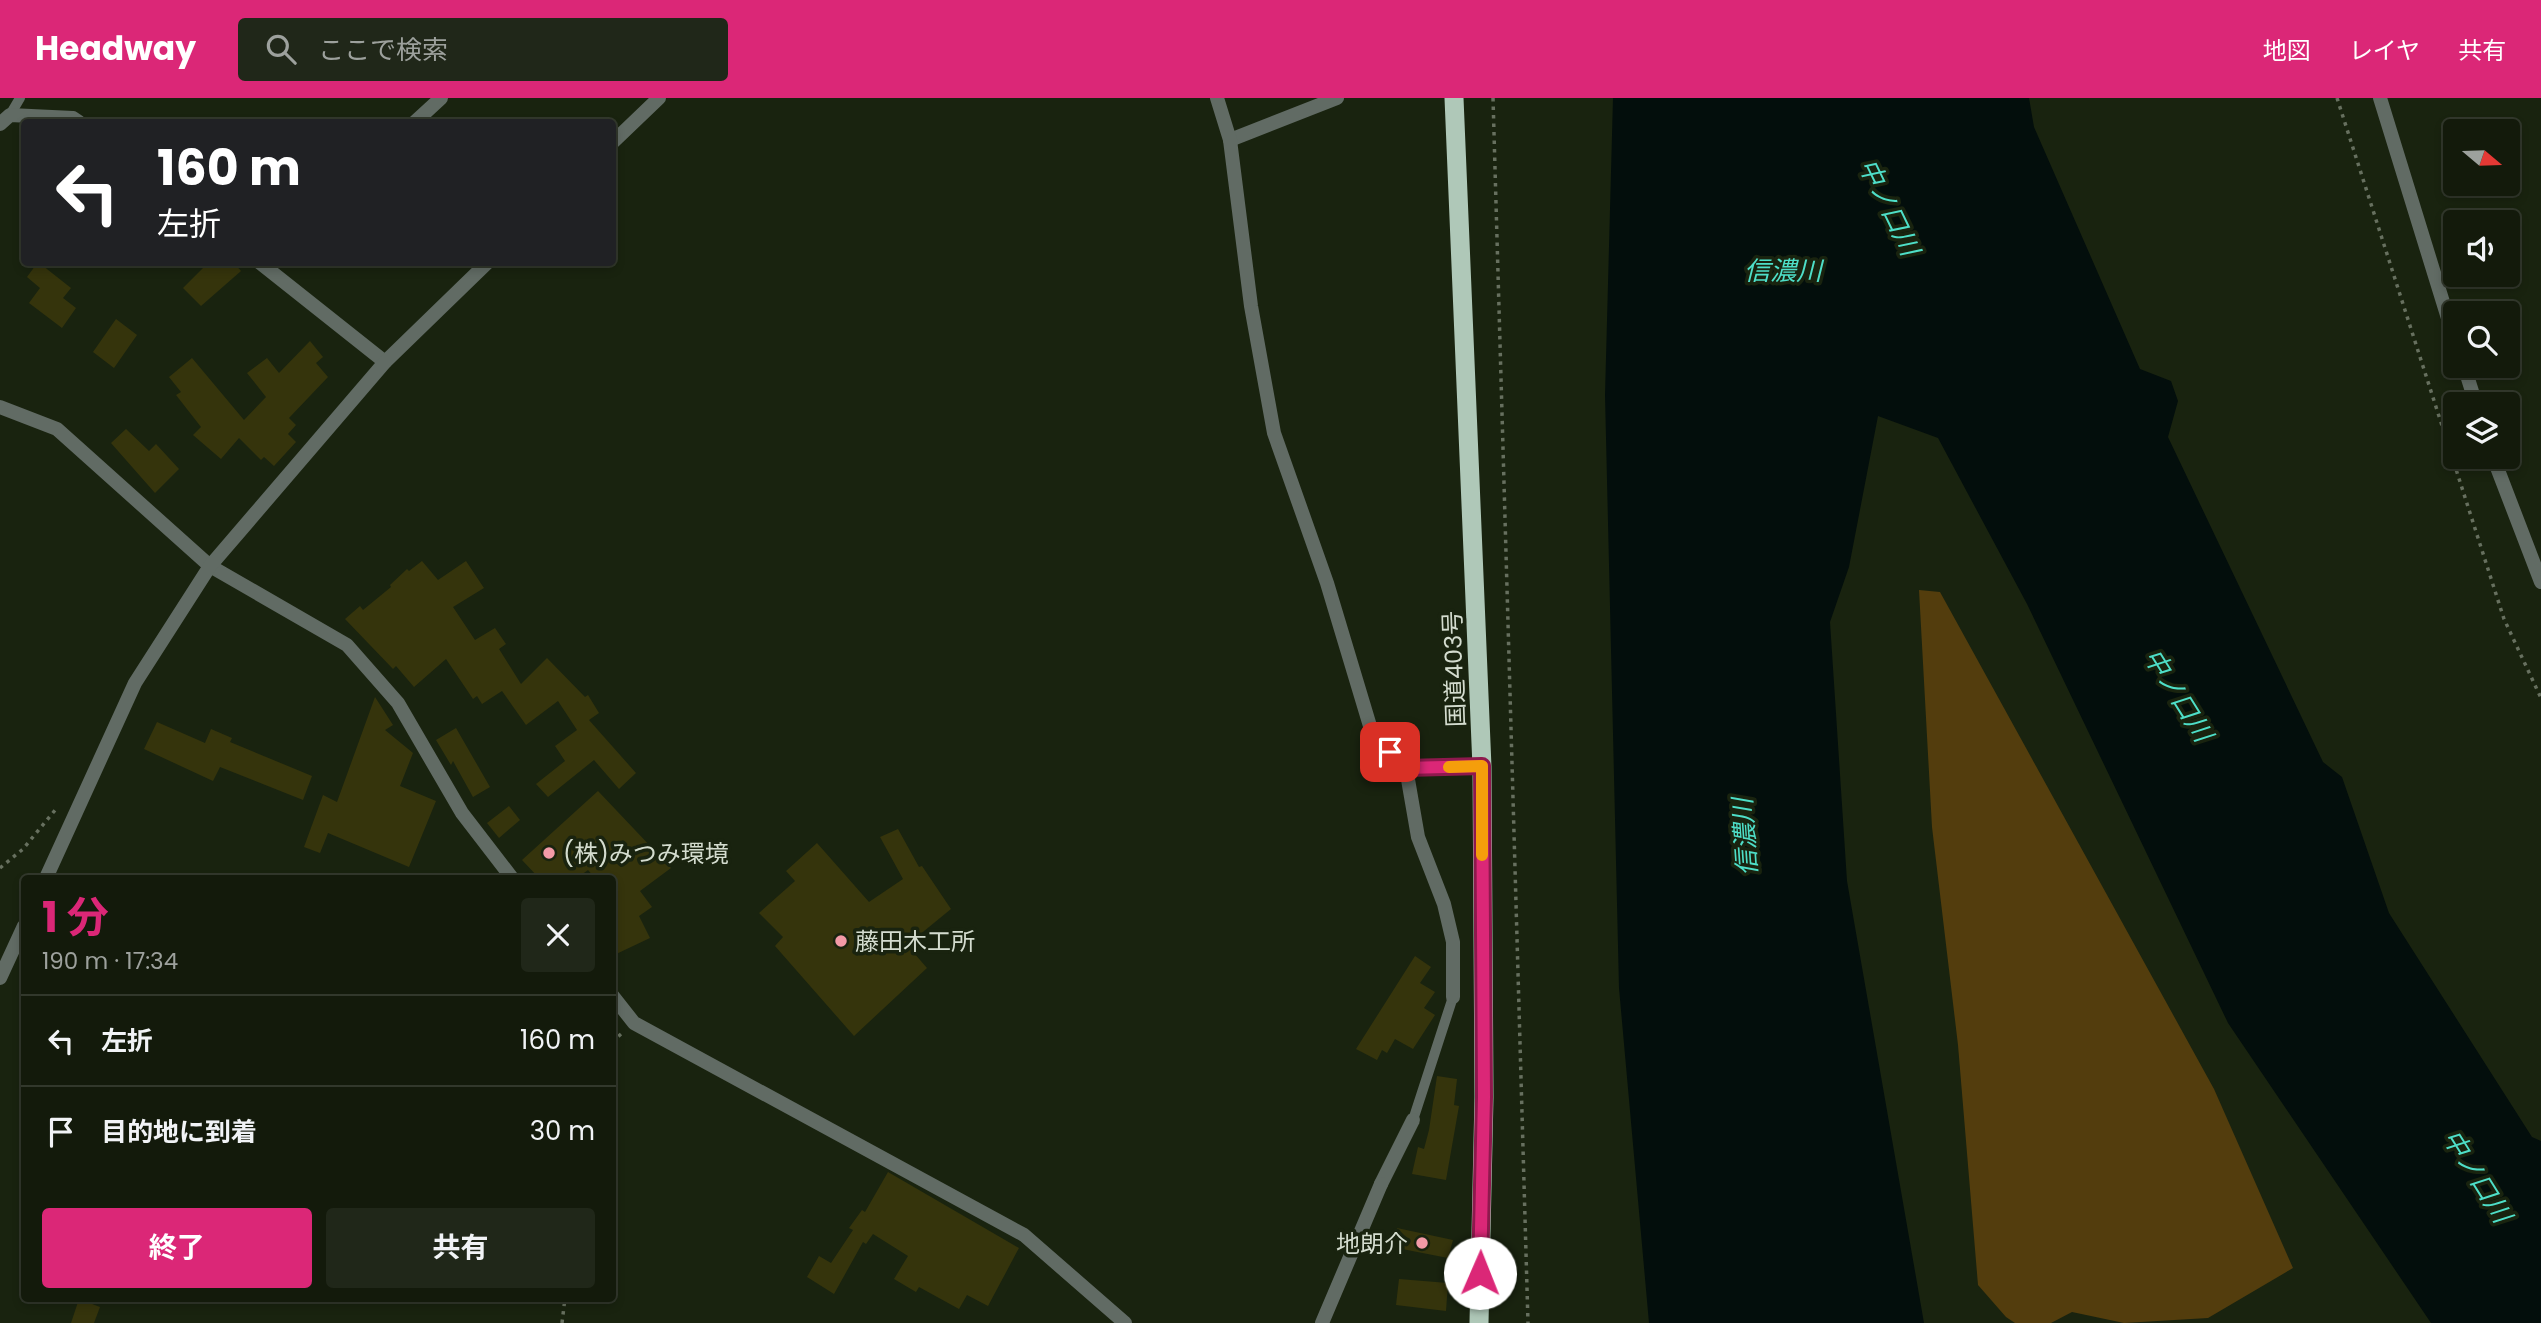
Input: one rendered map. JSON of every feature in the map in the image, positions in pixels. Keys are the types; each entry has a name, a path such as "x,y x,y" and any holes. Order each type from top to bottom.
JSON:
{"highway":[{"name":"国道403号","path":"1454,98 1482,766 1484,1097 1479,1323"}],"street":[{"path":"418,119 441,98"},
{"path":"616,139 659,98"},
{"path":"1217,98 1230,140 1251,306 1274,433 1327,583 1373,736 1406,768 1418,837 1444,904 1453,942 1453,997"},
{"path":"1230,140 1337,98"},
{"path":"2380,98 2443,302"},
{"path":"39,119 74,119"},
{"path":"265,266 385,362"},
{"path":"48,875 135,683 210,566 385,362 484,266"},
{"path":"0,407 57,429 210,566 347,645 398,703 463,813 510,875"},
{"path":"2498,469 2541,582"},
{"path":"1406,768 1482,766"},
{"path":"0,978 21,932"},
{"path":"616,1000 634,1023 1024,1235 1125,1323"},
{"path":"1322,1323 1381,1184 1413,1120"}],"lane":[{"path":"5,120 20,98"},
{"path":"1413,1120 1453,997"}],"path":[{"path":"1493,98 1528,1323"},
{"path":"2337,98 2504,619 2541,698"},
{"path":"0,869 23,849 58,808 80,807"},
{"path":"562,1323 565,1302"}],"shaded area":[{"path":"1919,590 1940,592 2214,1089 2293,1268 2208,1318 2124,1323 2072,1312 2051,1323 2015,1323 2006,1317 1978,1285 1958,1045 1932,827"}],"water":[{"name":"信濃川","path":"1613,98 2029,98 2034,127 2140,369 2171,381 2178,401 2168,437 2323,762 2342,777 2389,913 2532,1137 2541,1141 2541,1323 2431,1323 2228,1023 2027,604 1938,438 1878,416 1849,567 1830,622 1847,881 1924,1323 1649,1323 1619,988 1605,395"}],"building":[{"path":"35,266 43,266 71,288 63,298 76,308 62,328 29,303 40,288 27,277"},
{"path":"205,266 237,266 241,271 201,306 183,288"},
{"path":"116,319 137,335 114,368 93,352"},
{"path":"310,341 323,357 316,363 328,377 289,418 296,425 288,434 296,442 274,466 264,457 261,460 239,438 221,459 193,435 201,427 176,395 181,392 169,377 192,358 244,420 266,397 247,373 267,358 279,373"},
{"path":"126,429 149,451 156,444 179,469 155,493 111,443"},
{"path":"422,561 438,580 466,561 484,588 453,607 475,640 495,628 506,644 499,649 521,684 547,658 585,697 588,695 599,713 589,720 636,773 619,789 594,760 548,797 536,784 565,761 555,746 577,730 558,701 526,725 502,691 482,704 477,696 473,699 446,659 414,687 396,666 393,669 345,619 360,606 363,610 391,587 407,569 409,571"},
{"path":"375,697 393,725 385,730 413,753 400,786 436,801 409,867 328,833 320,853 304,847 323,795 337,802"},
{"path":"157,722 205,743 211,729 232,738 230,742 312,776 303,800 220,767 213,781 144,749"},
{"path":"456,728 490,787 473,797 453,761 451,765 436,740"},
{"path":"598,791 671,868 640,891 652,907 639,916 650,938 616,954 616,875 592,875 588,870 581,875 536,875 522,860"},
{"path":"509,806 520,820 499,838 487,823"},
{"name":"藤田木工所","path":"898,829 919,867 922,866 951,909 907,945 927,968 854,1036 775,946 783,937 759,913 795,881 786,871 817,843 869,902 903,879 880,837"},
{"path":"1415,956 1431,967 1420,983 1435,992 1424,1008 1435,1015 1413,1049 1395,1039 1387,1053 1382,1050 1377,1060 1356,1049"},
{"path":"1437,1076 1457,1079 1454,1105 1459,1106 1446,1180 1412,1174 1418,1147 1424,1149 1429,1130"},
{"path":"888,1172 1019,1248 988,1306 967,1295 959,1309 919,1287 916,1292 894,1279 908,1256 873,1234 866,1244 863,1242 834,1294 807,1277 819,1256 831,1263 853,1230 849,1228 862,1210 865,1212"},
{"name":"地朗介","path":"1397,1228 1453,1240 1448,1258 1392,1247"},
{"path":"1399,1279 1448,1283 1446,1311 1396,1305"},
{"path":"78,1302 100,1307 94,1323 71,1323"}],"slow traffic":[{"path":"1449,767 1482,766 1482,855"}],"place":[{"name":"(株)みつみ環境","path":"549,853"},
{"name":"藤田木工所","path":"841,941"},
{"name":"地朗介","path":"1422,1243"}],"route":[{"path":"1390,752 1406,768 1482,766 1484,1097 1480,1273"}],"water label":[{"name":"中ノ口川","path":"1889,207"},
{"name":"中ノ口川","path":"2178,695"},
{"name":"中ノ口川","path":"2477,1176"}]}
